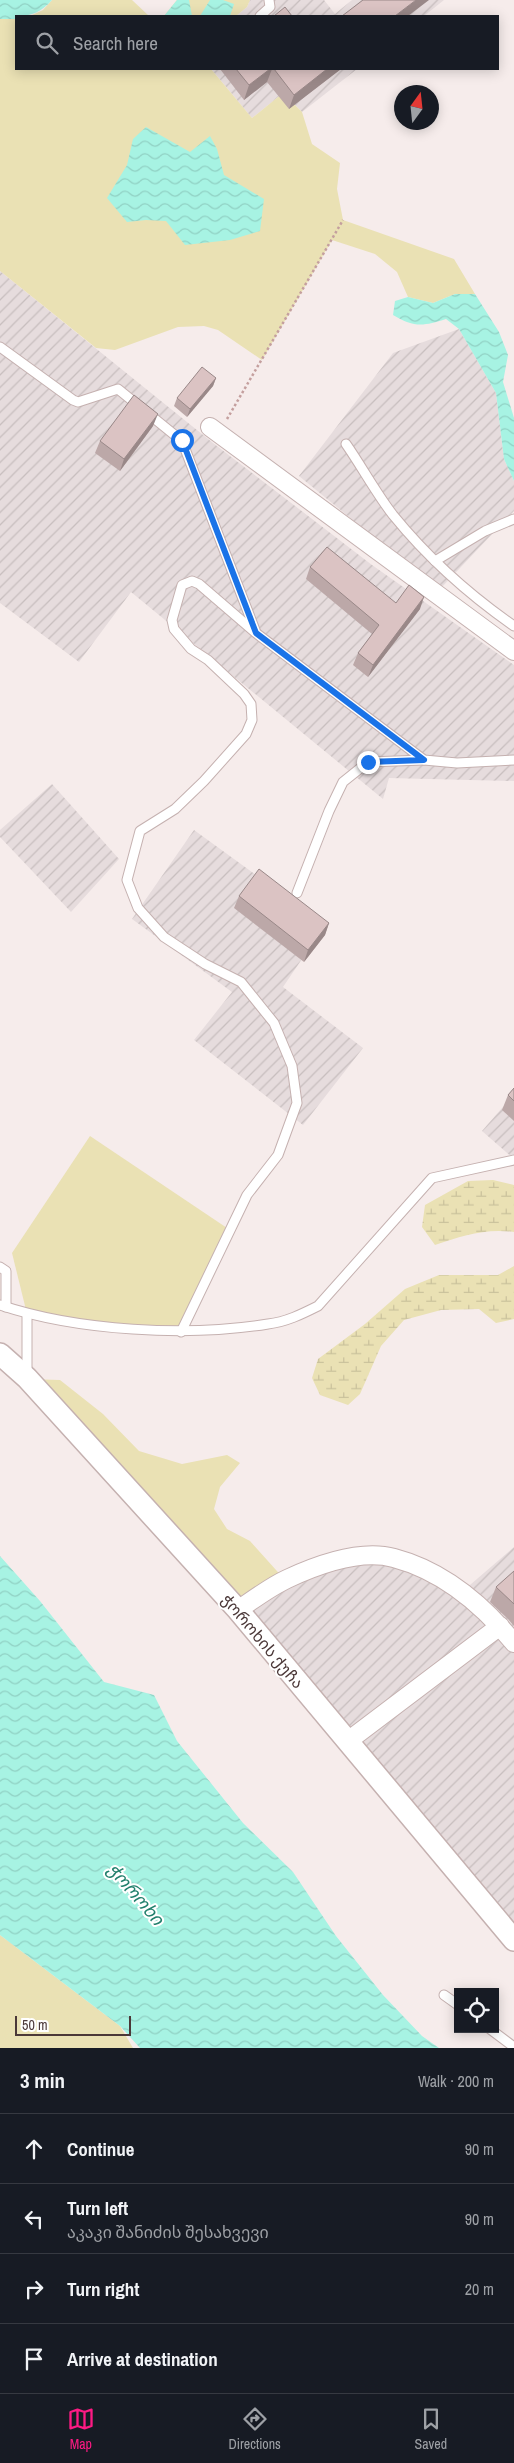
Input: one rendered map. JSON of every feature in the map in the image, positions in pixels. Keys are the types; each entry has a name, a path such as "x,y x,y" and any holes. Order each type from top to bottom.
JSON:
{"street":[{"path":"214,430 514,651"},
{"name":"ჭოროხის ქუჩა","path":"0,1354 27,1378 238,1610 514,1940"},
{"path":"238,1610 286,1580 307,1571 363,1556 393,1558 426,1570 463,1591 500,1626 514,1643"},
{"path":"348,1741 500,1626"}],"lane":[{"path":"261,15 270,7 269,0"},
{"path":"1,350 78,402 118,389 182,440 256,633"},
{"path":"346,444 392,514 435,561 471,595 514,626"},
{"path":"435,561 485,531 514,519"},
{"path":"181,1332 247,1196 278,1156 297,1103 292,1066 274,1023 241,982 205,964 164,937 138,908 128,880 140,832 176,809 246,734 252,720 251,704 244,694 208,660 191,649 174,629 172,620 182,585 192,581 199,584 256,633 424,760"},
{"path":"297,893 329,811 343,782 368,762 424,760 457,763 514,760"},
{"path":"0,1267 6,1272 3,1306 27,1314 114,1327 181,1332 269,1324 295,1317 318,1306 432,1178 514,1160"},
{"path":"27,1314 27,1378"},
{"path":"444,1995 454,2002"},
{"path":"495,2033 514,2047"}],"path":[{"path":"214,430 343,220"}],"shaded area":[{"path":"250,0 324,0 335,14 352,0 444,0 425,15 237,15 247,7"},
{"path":"212,70 356,70 302,112 283,93 252,118"},
{"path":"0,271 213,443 372,565 514,665 514,781 389,778 383,799 131,592 79,662 0,603"},
{"path":"459,329 496,393 504,459 514,481 514,511 442,587 387,548 299,476 393,353"},
{"path":"52,784 119,859 71,912 0,837 0,830"},
{"path":"194,830 325,925 283,987 363,1048 303,1125 194,1040 232,992 132,919"},
{"path":"514,1094 514,1159 482,1131"},
{"path":"514,1547 514,1940 238,1610 285,1580 393,1557 463,1591"}],"green space":[{"path":"52,0 132,0 148,15 32,15 43,10"},
{"path":"177,0 250,0 247,7 237,15 165,15"},
{"path":"0,19 15,19 15,70 212,70 252,118 283,93 302,112 312,144 340,163 337,189 343,220 454,259 475,294 455,294 433,303 408,297 397,272 375,254 332,240 262,360 218,330 204,326 178,327 115,350 96,348 0,271"},
{"path":"90,1136 230,1230 181,1332 27,1314 12,1253"},
{"path":"493,1180 514,1185 514,1232 483,1232 435,1245 422,1227 425,1205 468,1181"},
{"path":"514,1266 514,1319 496,1323 479,1309 441,1310 404,1320 381,1346 360,1394 348,1405 320,1395 312,1378 318,1359 365,1324 405,1289 439,1275 498,1275"},
{"path":"27,1379 60,1380 103,1414 139,1451 182,1464 227,1455 240,1463 220,1487 214,1509 227,1529 250,1541 285,1580 238,1610"},
{"path":"0,1935 120,2026 133,2048 0,2048"}],"water":[{"path":"0,0 52,0 44,8 32,14 15,15 15,19 0,19"},
{"path":"177,0 189,0 192,15 165,15"},
{"path":"210,0 223,0 234,4 230,15 201,15"},
{"path":"146,127 190,152 210,136 217,149 224,175 264,199 260,231 230,240 185,245 166,221 146,220 127,222 107,198 127,165 133,139"},
{"path":"455,294 475,294 499,332 508,355 503,382 514,418 514,481 504,459 496,393 459,329 446,319 425,324 413,324 393,315 395,301 408,297 433,303"},
{"name":"ჭოროხი","path":"0,1556 40,1601 104,1682 154,1695 177,1741 243,1823 293,1872 336,1936 383,1995 422,2036 439,2048 140,2048 120,2026 0,1935"}],"building":[{"path":"363,0 416,0 396,15 343,15"},
{"path":"285,7 291,15 275,15"},
{"path":"237,70 269,70 249,85"},
{"path":"275,70 326,70 294,95"},
{"path":"202,367 216,378 190,409 177,398"},
{"path":"134,395 158,414 124,459 100,441"},
{"path":"327,547 396,603 409,585 424,597 373,665 358,653 379,625 310,567"},
{"path":"259,869 329,923 308,950 239,896"},
{"path":"514,1088 514,1101 508,1095"},
{"path":"514,1571 514,1604 496,1587"}],"route":[{"path":"182,440 256,633 424,760 368,762"}]}
